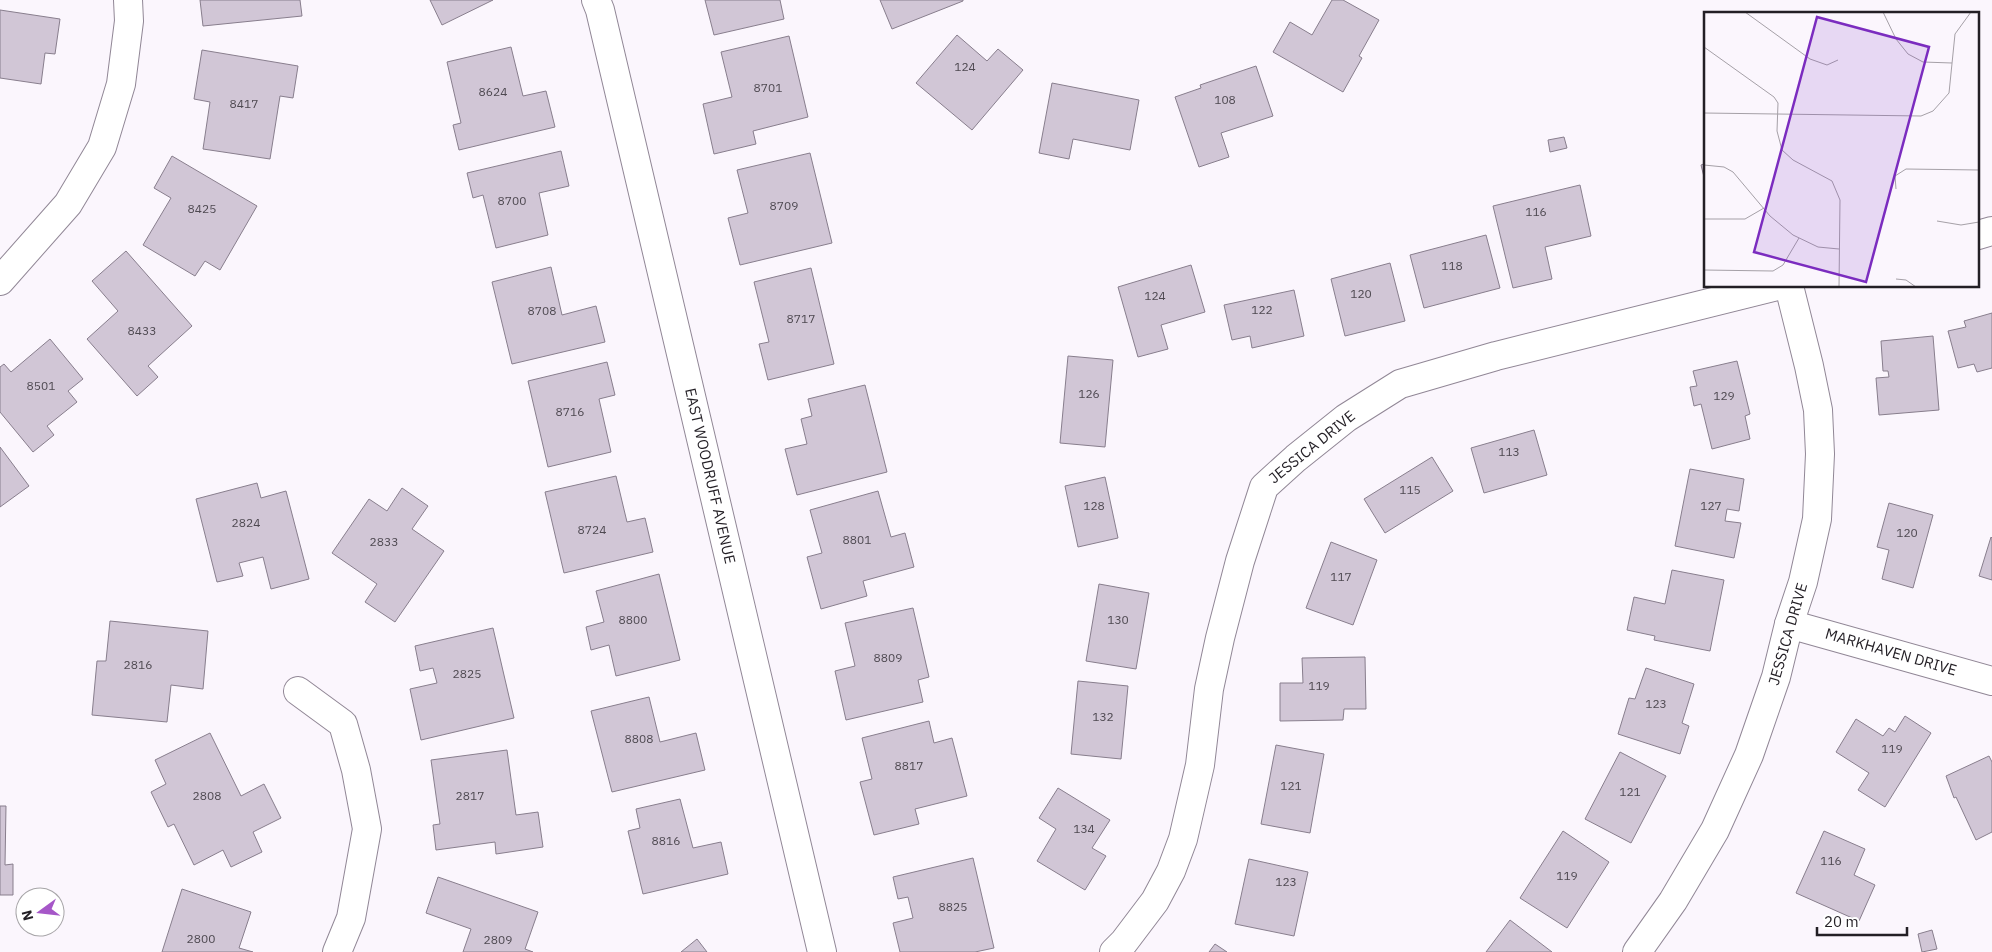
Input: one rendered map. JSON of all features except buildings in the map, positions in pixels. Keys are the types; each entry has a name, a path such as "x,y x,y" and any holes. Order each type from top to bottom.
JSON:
{"street":[{"path":"0,281 68,204 102,148 121,84 129,21 128,0"},
{"name":"EAST WOODRUFF AVENUE","path":"596,0 603,20 822,952"},
{"name":"JESSICA DRIVE","path":"1114,952 1124,942 1155,901 1171,871 1183,840 1200,765 1209,689 1220,638 1240,561 1264,487 1296,458 1346,418 1400,384 1496,356 1769,288"},
{"name":"JESSICA DRIVE","path":"1637,952 1673,901 1715,830 1749,755 1776,677 1789,624 1803,582 1817,519 1820,454 1818,410 1810,366 1790,288"},
{"name":"MARKHAVEN DRIVE","path":"1789,624 1992,681"},
{"path":"298,691 344,724 356,770 367,828 350,918 337,952"}]}
